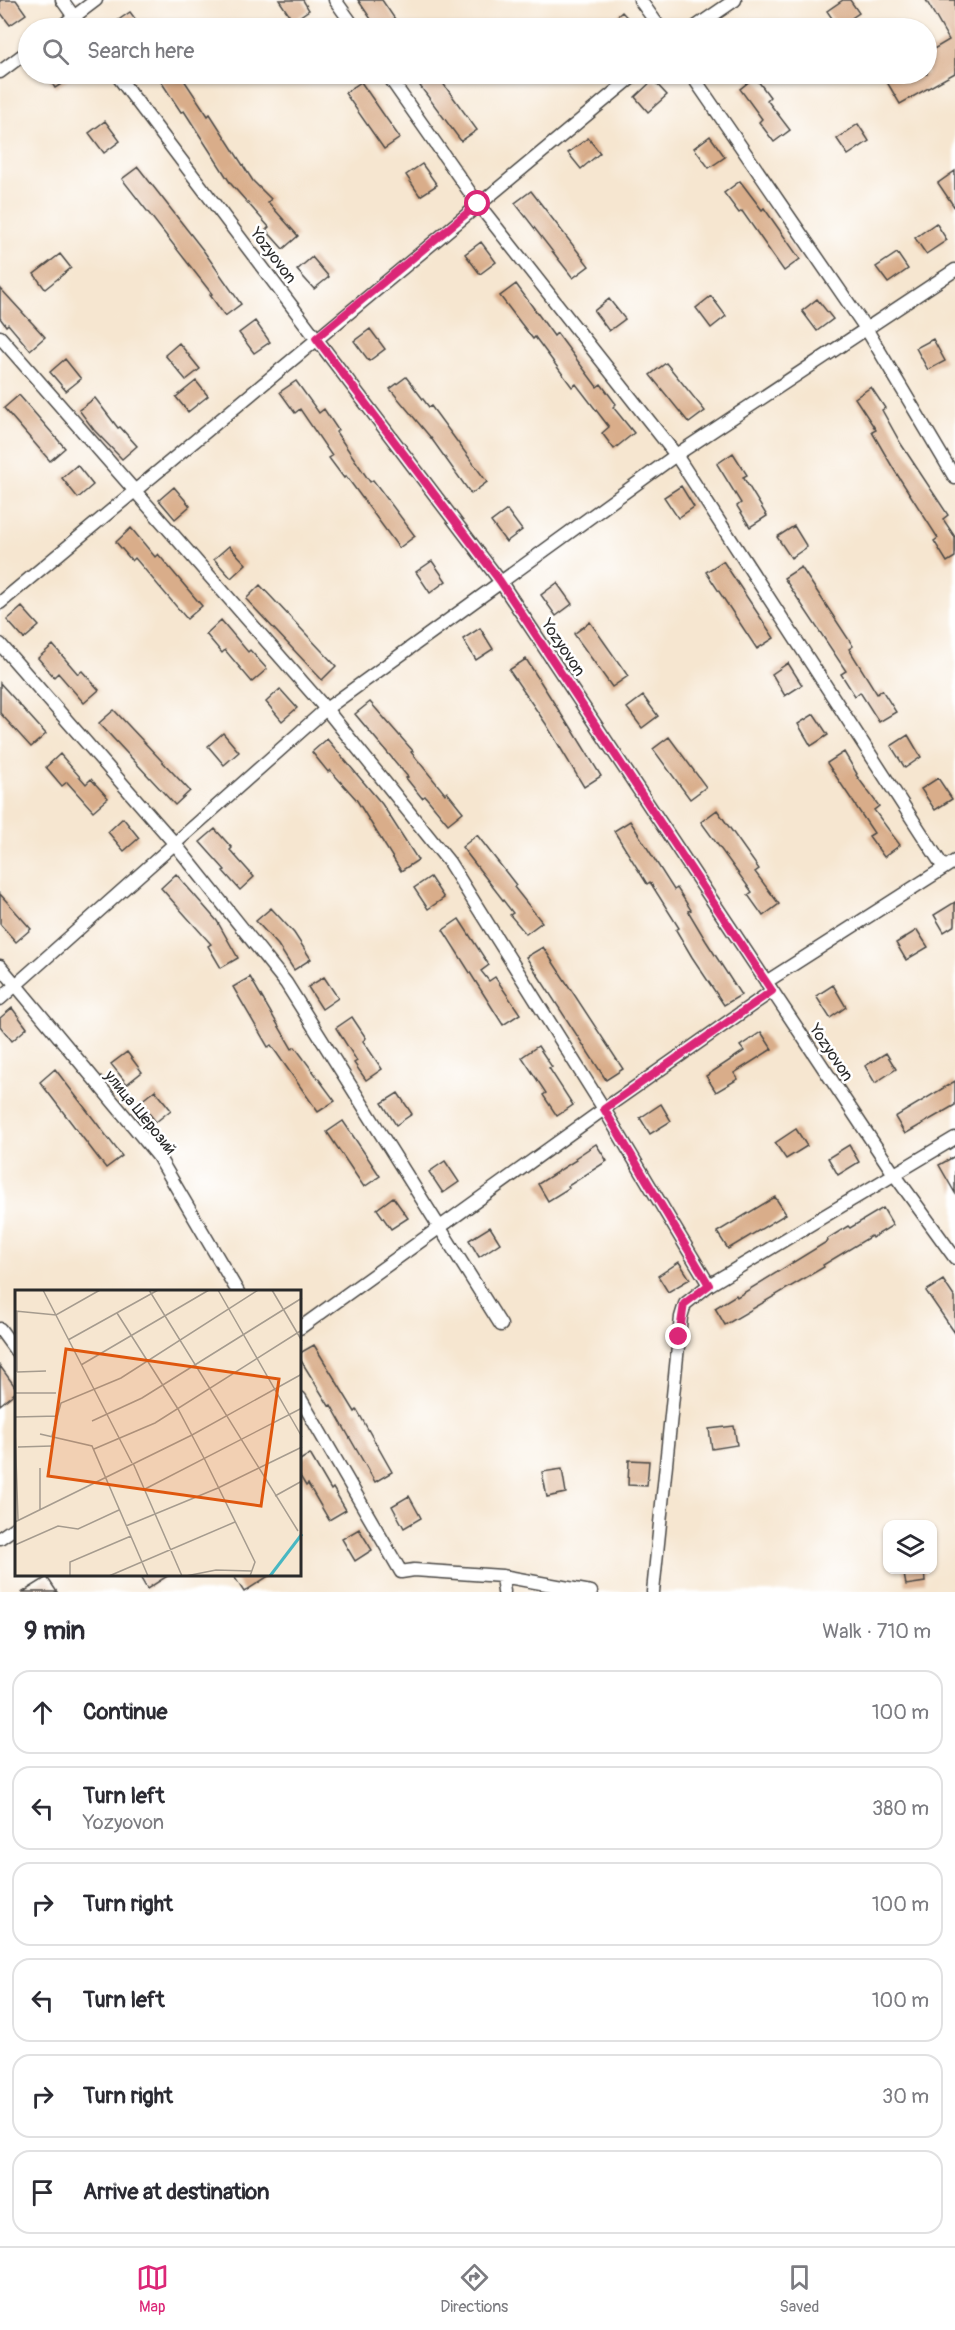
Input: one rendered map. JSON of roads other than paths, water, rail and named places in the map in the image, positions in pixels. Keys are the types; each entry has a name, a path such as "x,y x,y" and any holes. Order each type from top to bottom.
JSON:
{"street":[{"path":"62,0 74,17 96,0"},
{"path":"335,0 348,18"},
{"path":"640,0 653,18"},
{"path":"709,18 735,0"},
{"path":"0,72 18,58"},
{"name":"Yozyovon","path":"124,84 500,581 894,1174 955,1258"},
{"path":"302,1327 604,1109 769,986 950,865 676,454 478,204 394,84"},
{"path":"0,603 624,84"},
{"path":"698,84 867,330 955,478"},
{"path":"0,999 326,708 676,454 955,270"},
{"path":"0,338 326,708 449,862 604,1109 709,1285"},
{"path":"0,644 175,844 286,983 501,1325"},
{"name":"улица Шерозий","path":"0,966 158,1156 237,1290"},
{"path":"653,1592 684,1304 709,1285 955,1138"},
{"path":"0,1329 15,1350"},
{"path":"302,1401 401,1572 414,1570 502,1576 591,1592"},
{"path":"0,1538 15,1528"},
{"path":"502,1576 504,1592"}]}
